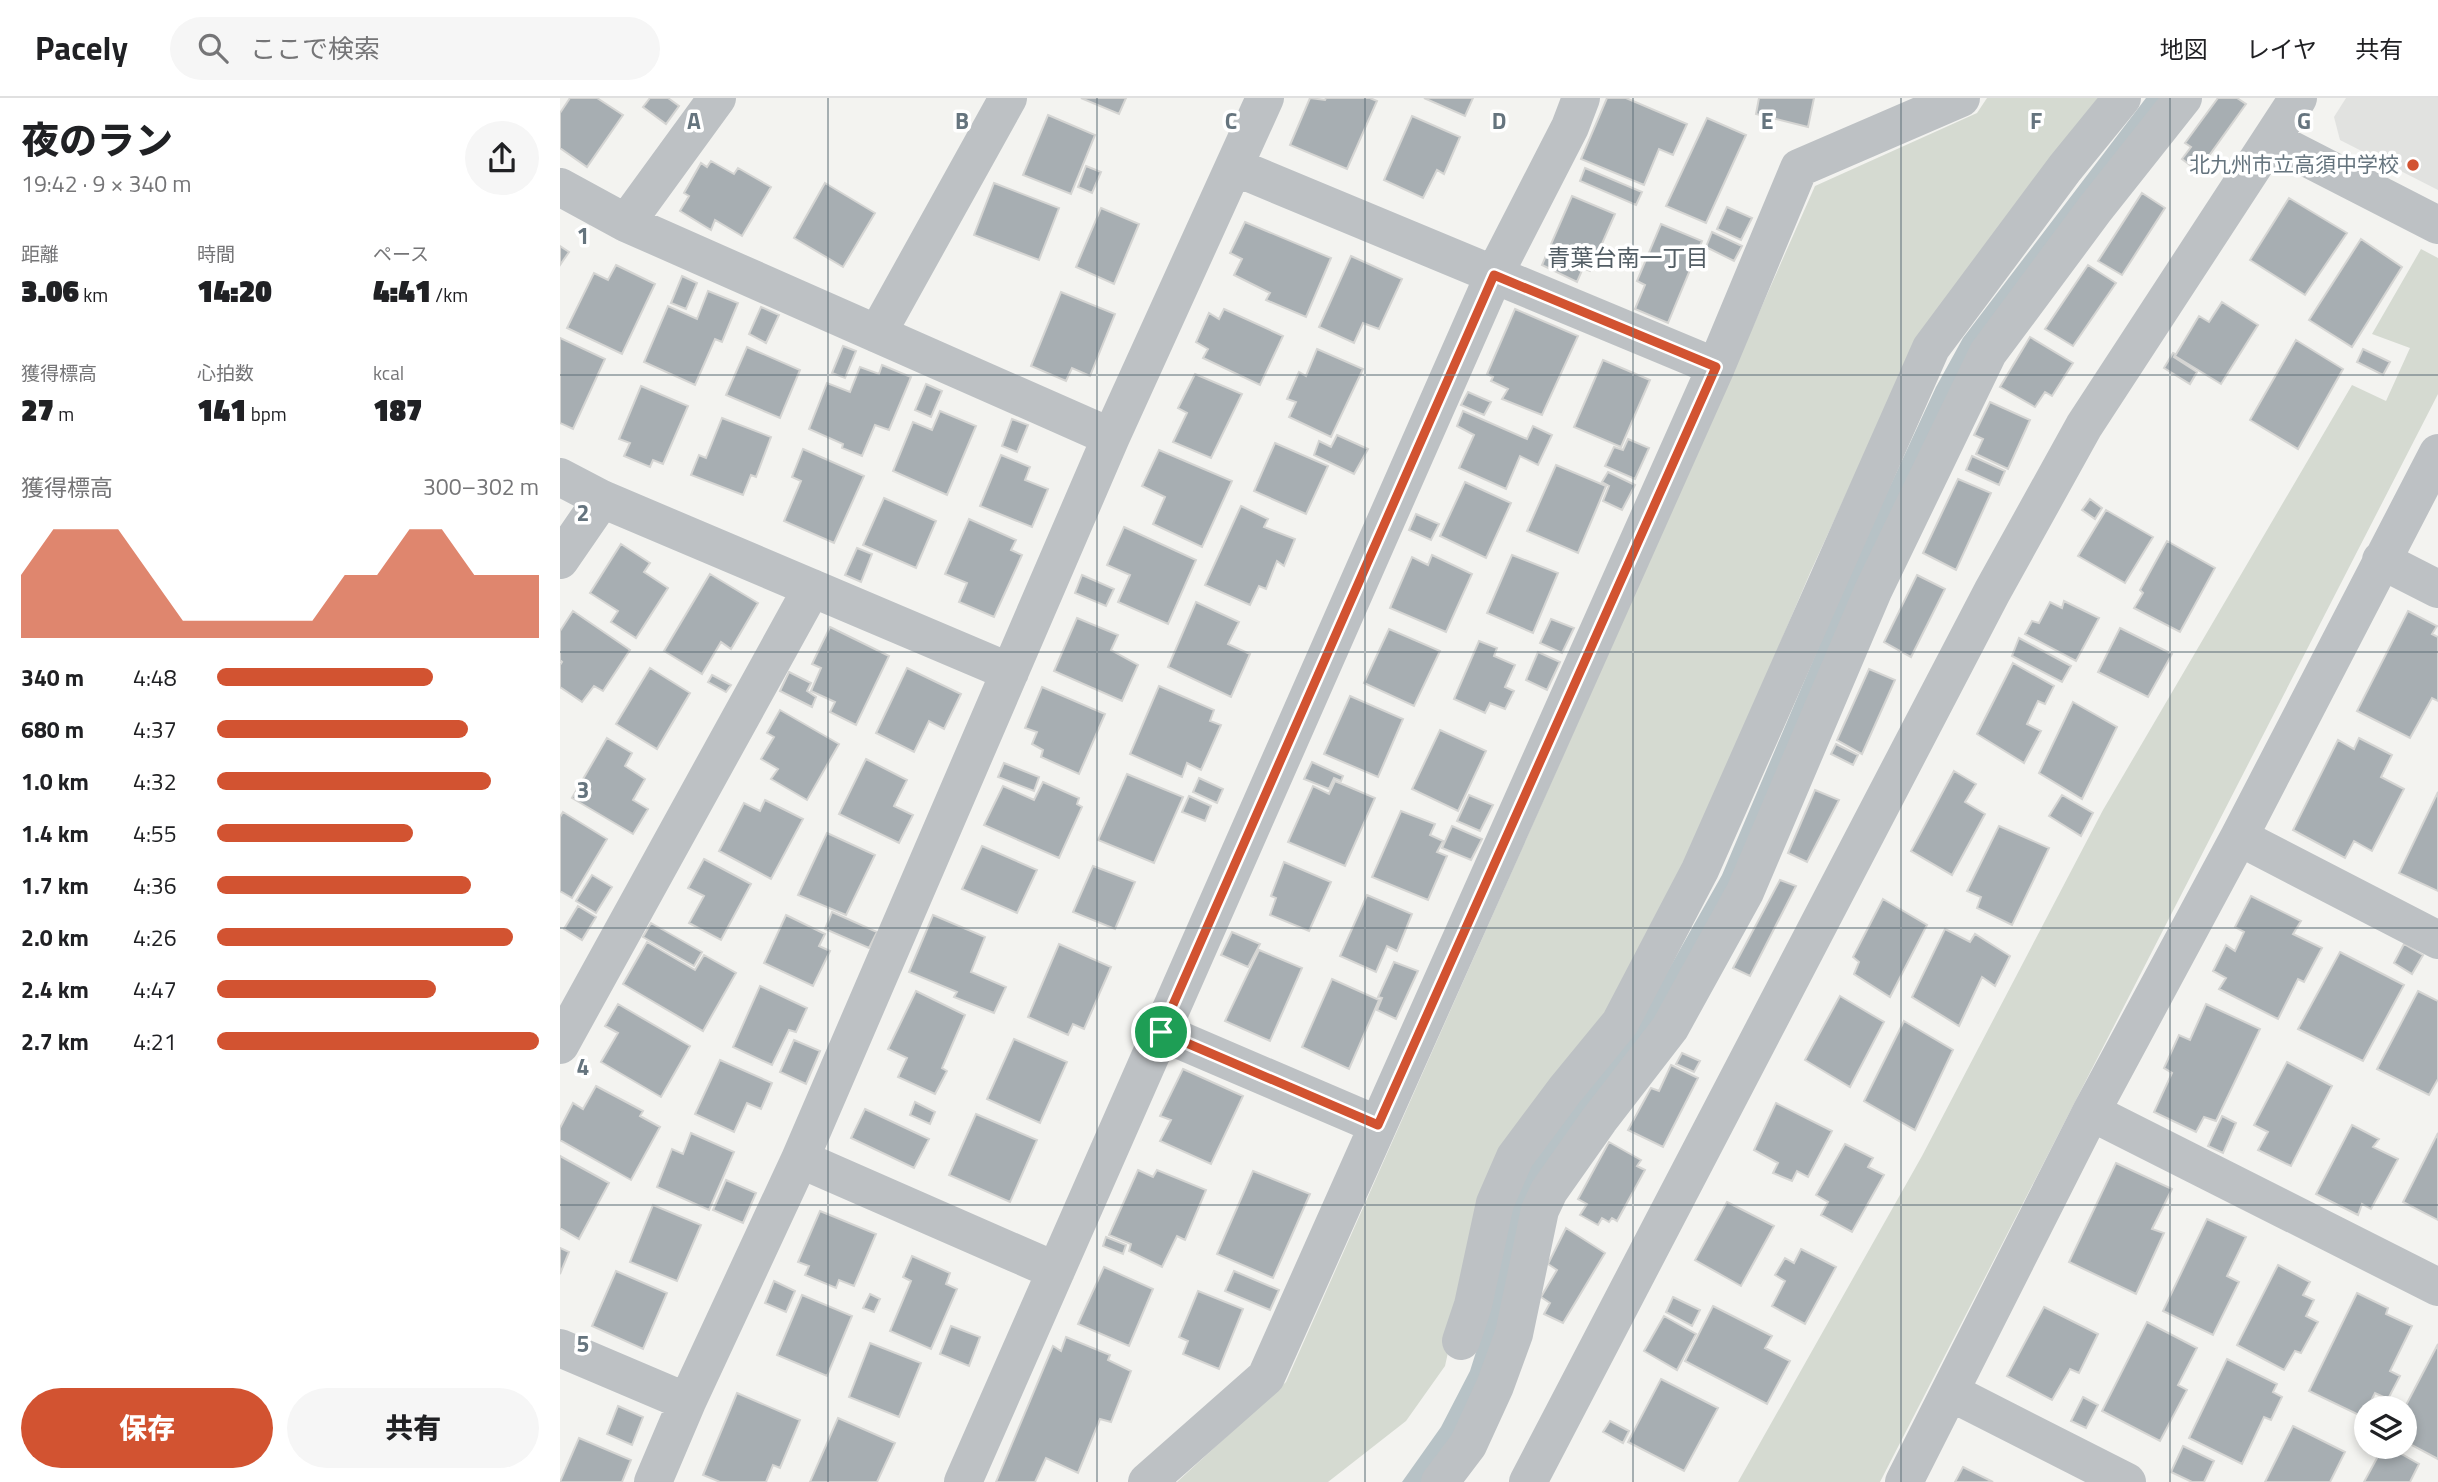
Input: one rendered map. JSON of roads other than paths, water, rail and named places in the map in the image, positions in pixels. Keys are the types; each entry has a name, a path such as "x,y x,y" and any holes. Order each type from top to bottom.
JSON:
{"street":[{"path":"626,223 717,98"},
{"path":"877,334 1008,98"},
{"path":"653,1482 687,1402 800,1159 1111,437 1265,98"},
{"path":"963,1482 1494,275 1570,127 1581,98"},
{"path":"1147,1482 1266,1377 1716,367 1799,168 1960,98"},
{"path":"1461,1341 1473,1306 1495,1203 1516,1157 1565,1090 1620,1023 1700,870 1931,348 2065,168 2122,98"},
{"path":"1440,1482 1468,1445 1514,1334 1540,1210 1549,1191 1599,1120 1670,1028 1745,892 1873,591 1987,353 2095,209 2183,98"},
{"path":"1528,1482 1992,592 2084,426 2298,98"},
{"path":"2272,140 2438,225"},
{"path":"1235,167 1716,367"},
{"path":"560,187 626,223 1111,437"},
{"path":"1904,1482 2091,1112 2239,837 2438,453"},
{"path":"560,477 602,499 1010,672"},
{"path":"560,560 602,499"},
{"path":"2381,560 2438,589"},
{"path":"560,1045 812,588"},
{"path":"2239,837 2438,940"},
{"path":"1161,1032 1378,1125"},
{"path":"2091,1112 2438,1287"},
{"path":"800,1159 1056,1271"},
{"path":"560,1348 687,1402"},
{"path":"1950,1392 2127,1482"}],"place":[{"name":"北九州市立高須中学校","path":"2413,165"}],"district":[{"name":"青葉台南一丁目","path":"1628,258"}]}
